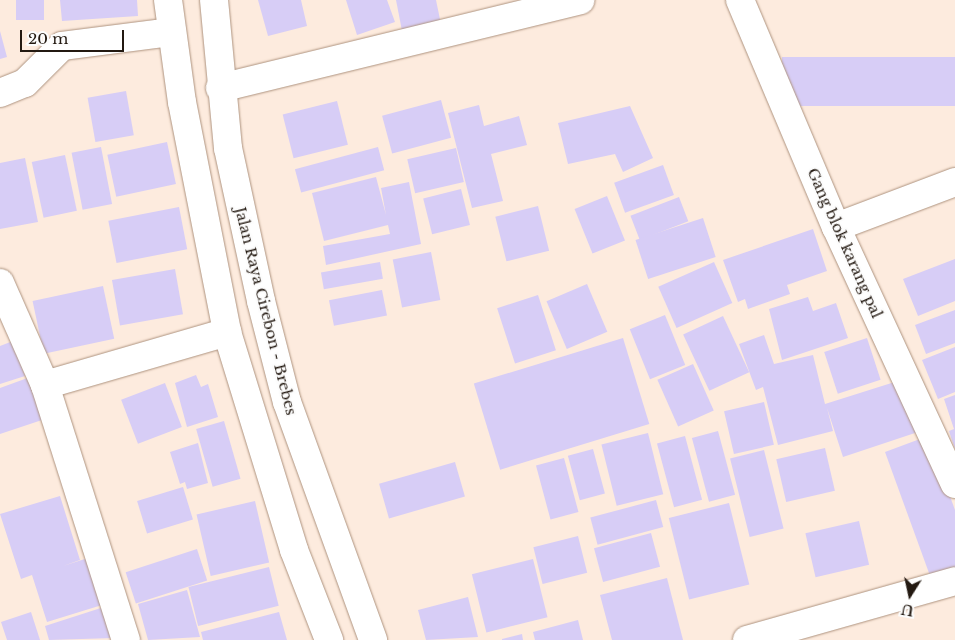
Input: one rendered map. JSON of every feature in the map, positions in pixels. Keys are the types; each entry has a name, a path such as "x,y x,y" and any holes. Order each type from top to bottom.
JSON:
{"main road":[{"path":"168,0 172,32 227,332 294,550 329,640"},
{"name":"Jalan Raya Cirebon - Brebes","path":"214,0 220,88 228,148 286,402 373,640"},
{"path":"220,88 580,0"},
{"name":"Gang blok karang pal","path":"740,0 836,227 952,472"},
{"path":"0,93 25,83 62,46 172,32"},
{"path":"836,227 955,182"},
{"path":"0,283 45,385 126,640"},
{"path":"45,385 227,332"},
{"path":"747,640 955,582"}],"building":[{"path":"16,0 44,0 44,20 16,20"},
{"path":"60,0 137,0 138,16 62,21"},
{"path":"258,0 301,0 307,26 268,36"},
{"path":"346,0 387,0 395,22 357,35"},
{"path":"396,0 436,0 443,34 404,41"},
{"path":"0,31 7,57 0,59"},
{"path":"782,57 955,57 955,106 782,106"},
{"path":"126,91 134,135 95,142 88,98"},
{"path":"441,100 451,138 392,153 382,116"},
{"path":"337,101 348,145 294,158 283,115"},
{"path":"479,105 484,126 519,116 527,145 491,154 503,201 472,208 448,113"},
{"path":"630,106 653,158 623,172 615,154 568,164 558,123"},
{"path":"167,142 176,184 116,197 107,155"},
{"path":"101,147 112,204 83,210 72,153"},
{"path":"378,147 384,170 301,192 295,169"},
{"path":"456,148 464,182 415,193 407,159"},
{"path":"65,155 77,211 44,218 32,162"},
{"path":"25,158 38,222 0,229 0,163"},
{"path":"663,165 674,195 625,213 614,183"},
{"path":"376,177 386,215 381,188 409,182 421,244 326,265 323,246 390,234 388,225 324,241 312,193"},
{"path":"461,189 470,225 432,234 423,198"},
{"path":"607,196 625,241 593,254 575,209"},
{"path":"679,197 688,221 640,240 630,216"},
{"path":"538,206 549,251 506,261 495,217"},
{"path":"179,207 187,249 117,263 108,221"},
{"path":"703,218 716,257 648,279 635,240"},
{"path":"813,229 827,271 787,285 790,294 748,309 745,299 738,302 723,260"},
{"path":"431,252 440,300 402,308 393,259"},
{"path":"955,259 955,301 918,316 903,279"},
{"path":"380,262 383,279 324,289 321,272"},
{"path":"714,262 732,303 677,328 658,287"},
{"path":"175,269 183,314 120,325 112,280"},
{"path":"587,284 607,332 567,349 546,301"},
{"path":"103,286 114,339 44,354 33,301"},
{"path":"382,290 387,316 334,326 329,300"},
{"path":"538,295 556,350 515,363 497,308"},
{"path":"808,297 813,311 836,303 848,338 782,360 769,309"},
{"path":"955,310 955,343 926,354 915,325"},
{"path":"665,315 685,365 650,379 630,329"},
{"path":"723,316 749,372 709,391 683,335"},
{"path":"764,335 774,364 813,355 825,404 901,380 918,432 843,457 827,408 833,431 778,445 763,387 756,390 739,344"},
{"path":"623,338 649,424 500,470 474,384"},
{"path":"867,338 881,380 838,394 824,352"},
{"path":"13,341 25,376 0,384 0,346"},
{"path":"955,347 955,392 938,399 922,360"},
{"path":"693,364 714,411 678,426 657,380"},
{"path":"196,375 201,387 208,384 218,417 187,427 175,383"},
{"path":"33,376 48,418 0,434 0,388"},
{"path":"165,383 182,427 138,444 121,400"},
{"path":"955,395 955,449 949,431 954,429 944,399"},
{"path":"764,402 774,445 734,454 724,411"},
{"path":"224,421 241,479 213,487 196,429"},
{"path":"718,431 735,495 709,502 692,438"},
{"path":"648,433 663,494 617,506 601,445"},
{"path":"685,436 702,500 674,507 657,444"},
{"path":"928,436 955,510 955,576 933,584 885,452"},
{"path":"198,443 208,483 187,489 185,482 180,484 170,452"},
{"path":"825,448 835,491 786,502 776,459"},
{"path":"593,449 605,493 580,500 568,456"},
{"path":"764,450 784,529 750,537 730,458"},
{"path":"564,458 578,512 550,520 536,466"},
{"path":"455,462 465,497 389,518 379,484"},
{"path":"183,487 193,520 147,534 137,501"},
{"path":"60,496 80,560 63,566 88,558 102,605 47,622 32,575 21,579 0,514"},
{"path":"656,500 663,527 598,545 590,518"},
{"path":"255,501 269,562 211,576 197,514"},
{"path":"729,503 749,585 689,600 669,518"},
{"path":"859,521 869,565 816,577 805,533"},
{"path":"651,533 660,567 603,582 594,548"},
{"path":"578,536 587,573 543,584 533,547"},
{"path":"197,549 207,580 136,604 126,572"},
{"path":"533,559 548,617 486,632 472,574"},
{"path":"269,567 279,606 198,626 188,587"},
{"path":"667,578 683,640 612,640 600,595"},
{"path":"187,590 200,637 148,640 138,604"},
{"path":"468,597 478,637 426,640 418,610"},
{"path":"104,607 114,638 49,640 45,626"},
{"path":"31,612 40,640 7,640 1,622"},
{"path":"279,612 287,640 203,640 201,632"},
{"path":"578,620 583,640 535,640 533,632"},
{"path":"522,634 523,640 502,640 502,639"}]}
